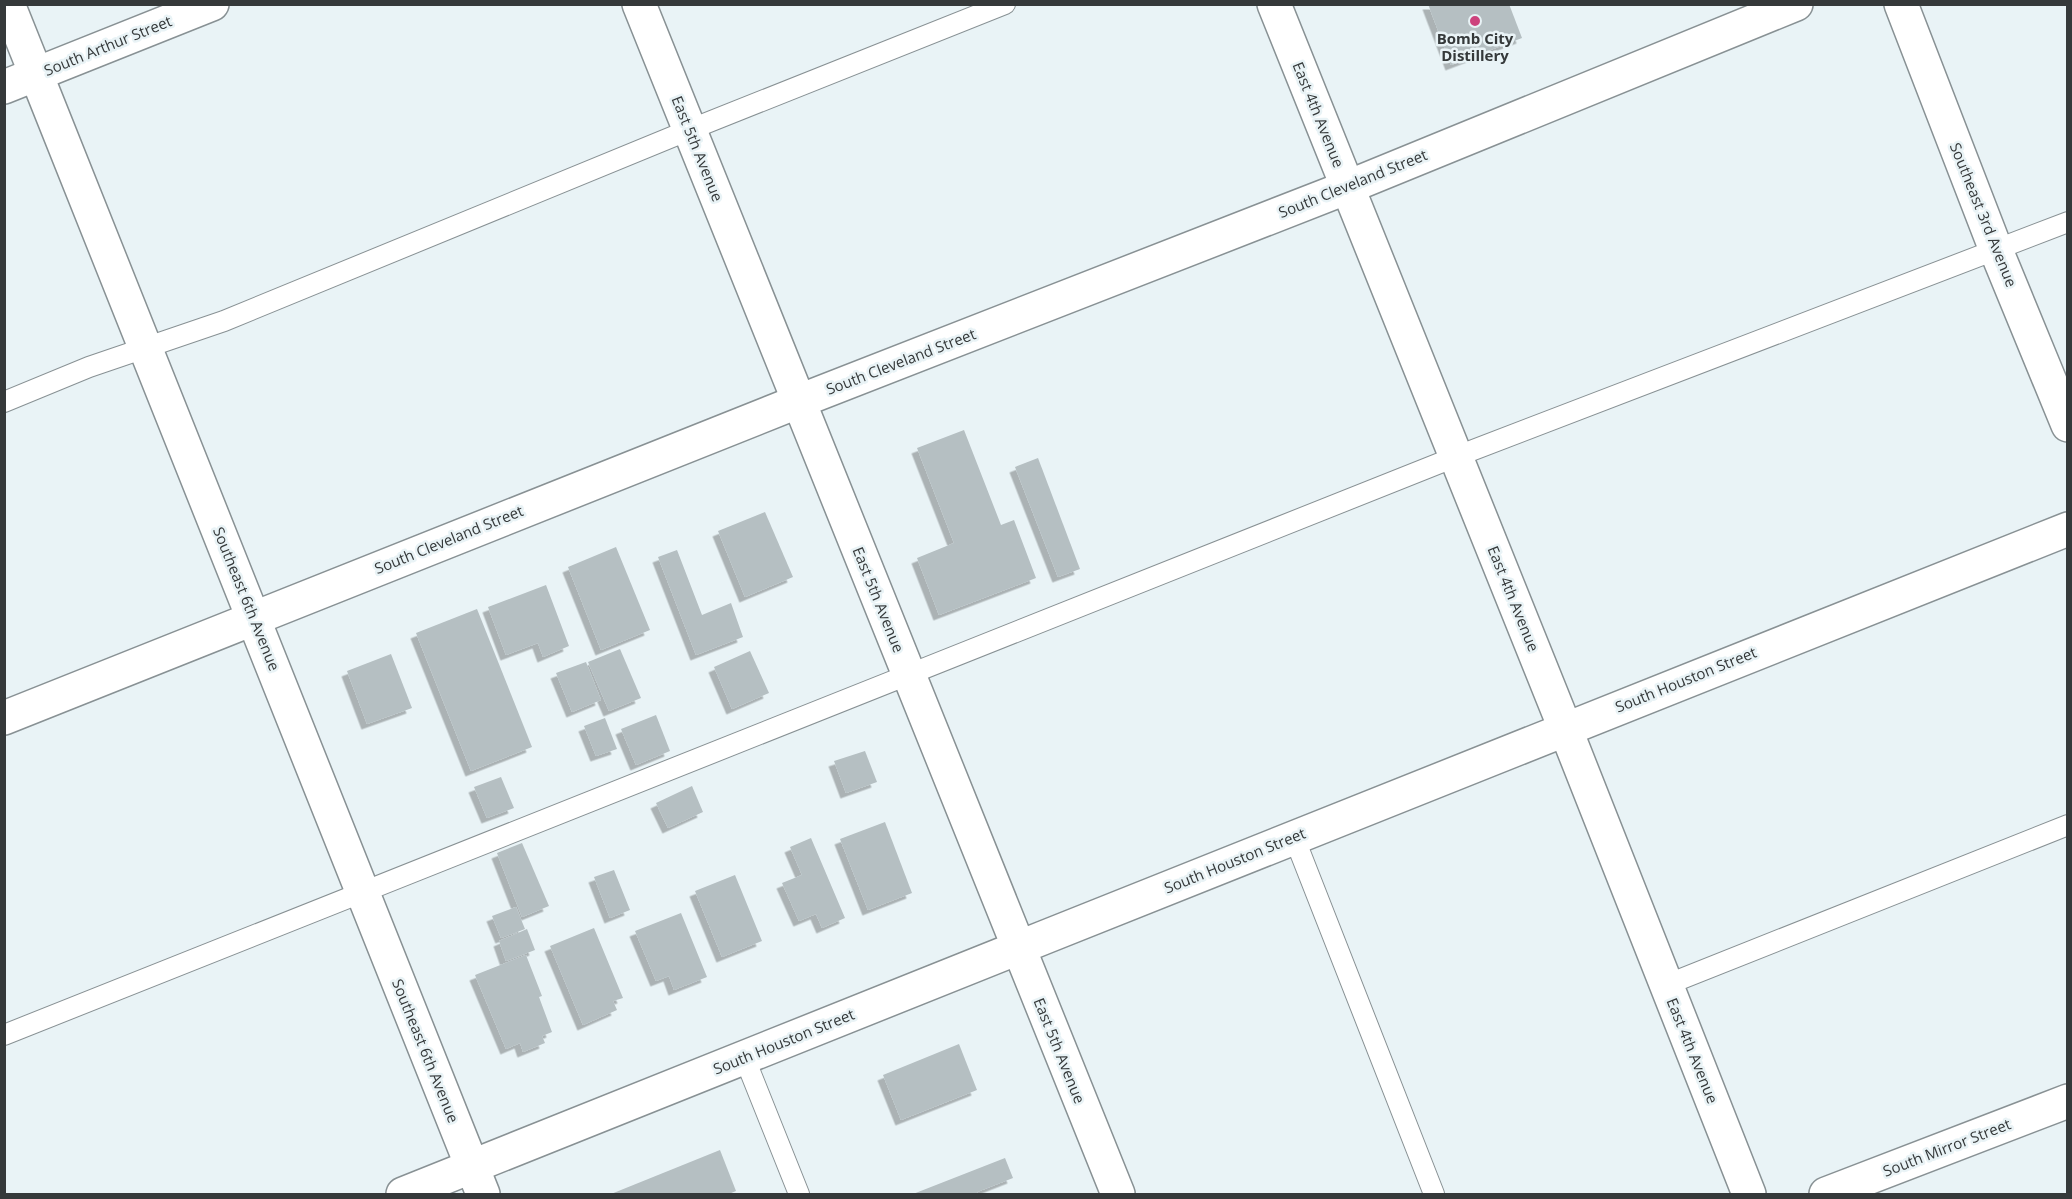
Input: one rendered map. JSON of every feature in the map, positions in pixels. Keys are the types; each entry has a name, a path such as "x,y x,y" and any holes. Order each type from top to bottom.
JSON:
{"street":[{"name":"Southeast 6th Avenue","path":"8,4 477,1181"},
{"name":"South Arthur Street","path":"4,87 212,4"},
{"name":"East 5th Avenue","path":"639,4 1118,1194"},
{"name":"East 4th Avenue","path":"1274,4 1565,728 1749,1194"},
{"name":"South Cleveland Street","path":"4,718 798,402 1348,187 1796,4"},
{"name":"Southeast 3rd Avenue","path":"1901,4 1996,250 2067,425"},
{"name":"South Houston Street","path":"403,1194 477,1181 745,1059 1017,947 2067,529"},
{"name":"South Mirror Street","path":"1826,1194 2067,1101"}],"lane":[{"path":"4,402 89,367 224,321 689,130 1005,4"},
{"path":"4,1035 1455,457 2067,222"},
{"path":"1666,985 2067,825"},
{"path":"1294,837 1434,1194"},
{"path":"745,1059 799,1194"}],"building":[{"name":"Bomb City Distillery","path":"1428,4 1509,4 1522,38 1451,65"},
{"path":"964,430 1001,525 1014,520 1036,578 939,615 917,558 954,543 917,448"},
{"path":"1038,458 1080,569 1058,577 1015,467"},
{"path":"765,512 793,577 745,597 718,531"},
{"path":"616,547 650,630 601,650 568,567"},
{"path":"677,550 702,615 731,603 743,637 696,655 658,557"},
{"path":"546,585 569,646 543,657 538,643 506,655 488,607"},
{"path":"477,609 532,747 471,771 416,633"},
{"path":"620,649 641,698 609,711 588,662"},
{"path":"750,651 769,693 732,709 714,667"},
{"path":"391,654 412,708 367,724 347,671"},
{"path":"586,662 601,700 572,712 556,673"},
{"path":"656,715 670,751 636,765 621,729"},
{"path":"605,718 617,749 596,756 584,726"},
{"path":"865,751 877,782 846,793 834,761"},
{"path":"501,777 514,808 487,818 474,787"},
{"path":"692,786 703,812 668,828 656,803"},
{"path":"885,822 912,893 868,910 840,839"},
{"path":"811,838 845,918 822,928 816,914 799,921 782,883 802,875 790,847"},
{"path":"522,843 549,906 522,917 497,853"},
{"path":"614,870 630,910 610,918 594,877"},
{"path":"735,875 762,941 722,957 695,891"},
{"path":"516,907 525,929 501,938 492,916"},
{"path":"681,913 707,977 674,990 669,976 656,981 635,931"},
{"path":"594,928 623,998 613,1001 617,1010 583,1025 550,946"},
{"path":"527,929 535,950 506,961 499,941"},
{"path":"526,955 542,996 539,997 552,1032 542,1036 545,1043 523,1052 520,1043 506,1049 475,975"},
{"path":"959,1044 977,1090 901,1120 883,1075"},
{"path":"720,1150 736,1191 729,1194 611,1194"},
{"path":"1005,1158 1013,1178 977,1192 978,1194 913,1194"}],"place":[{"name":"Bomb City Distillery","path":"1475,21"}]}
